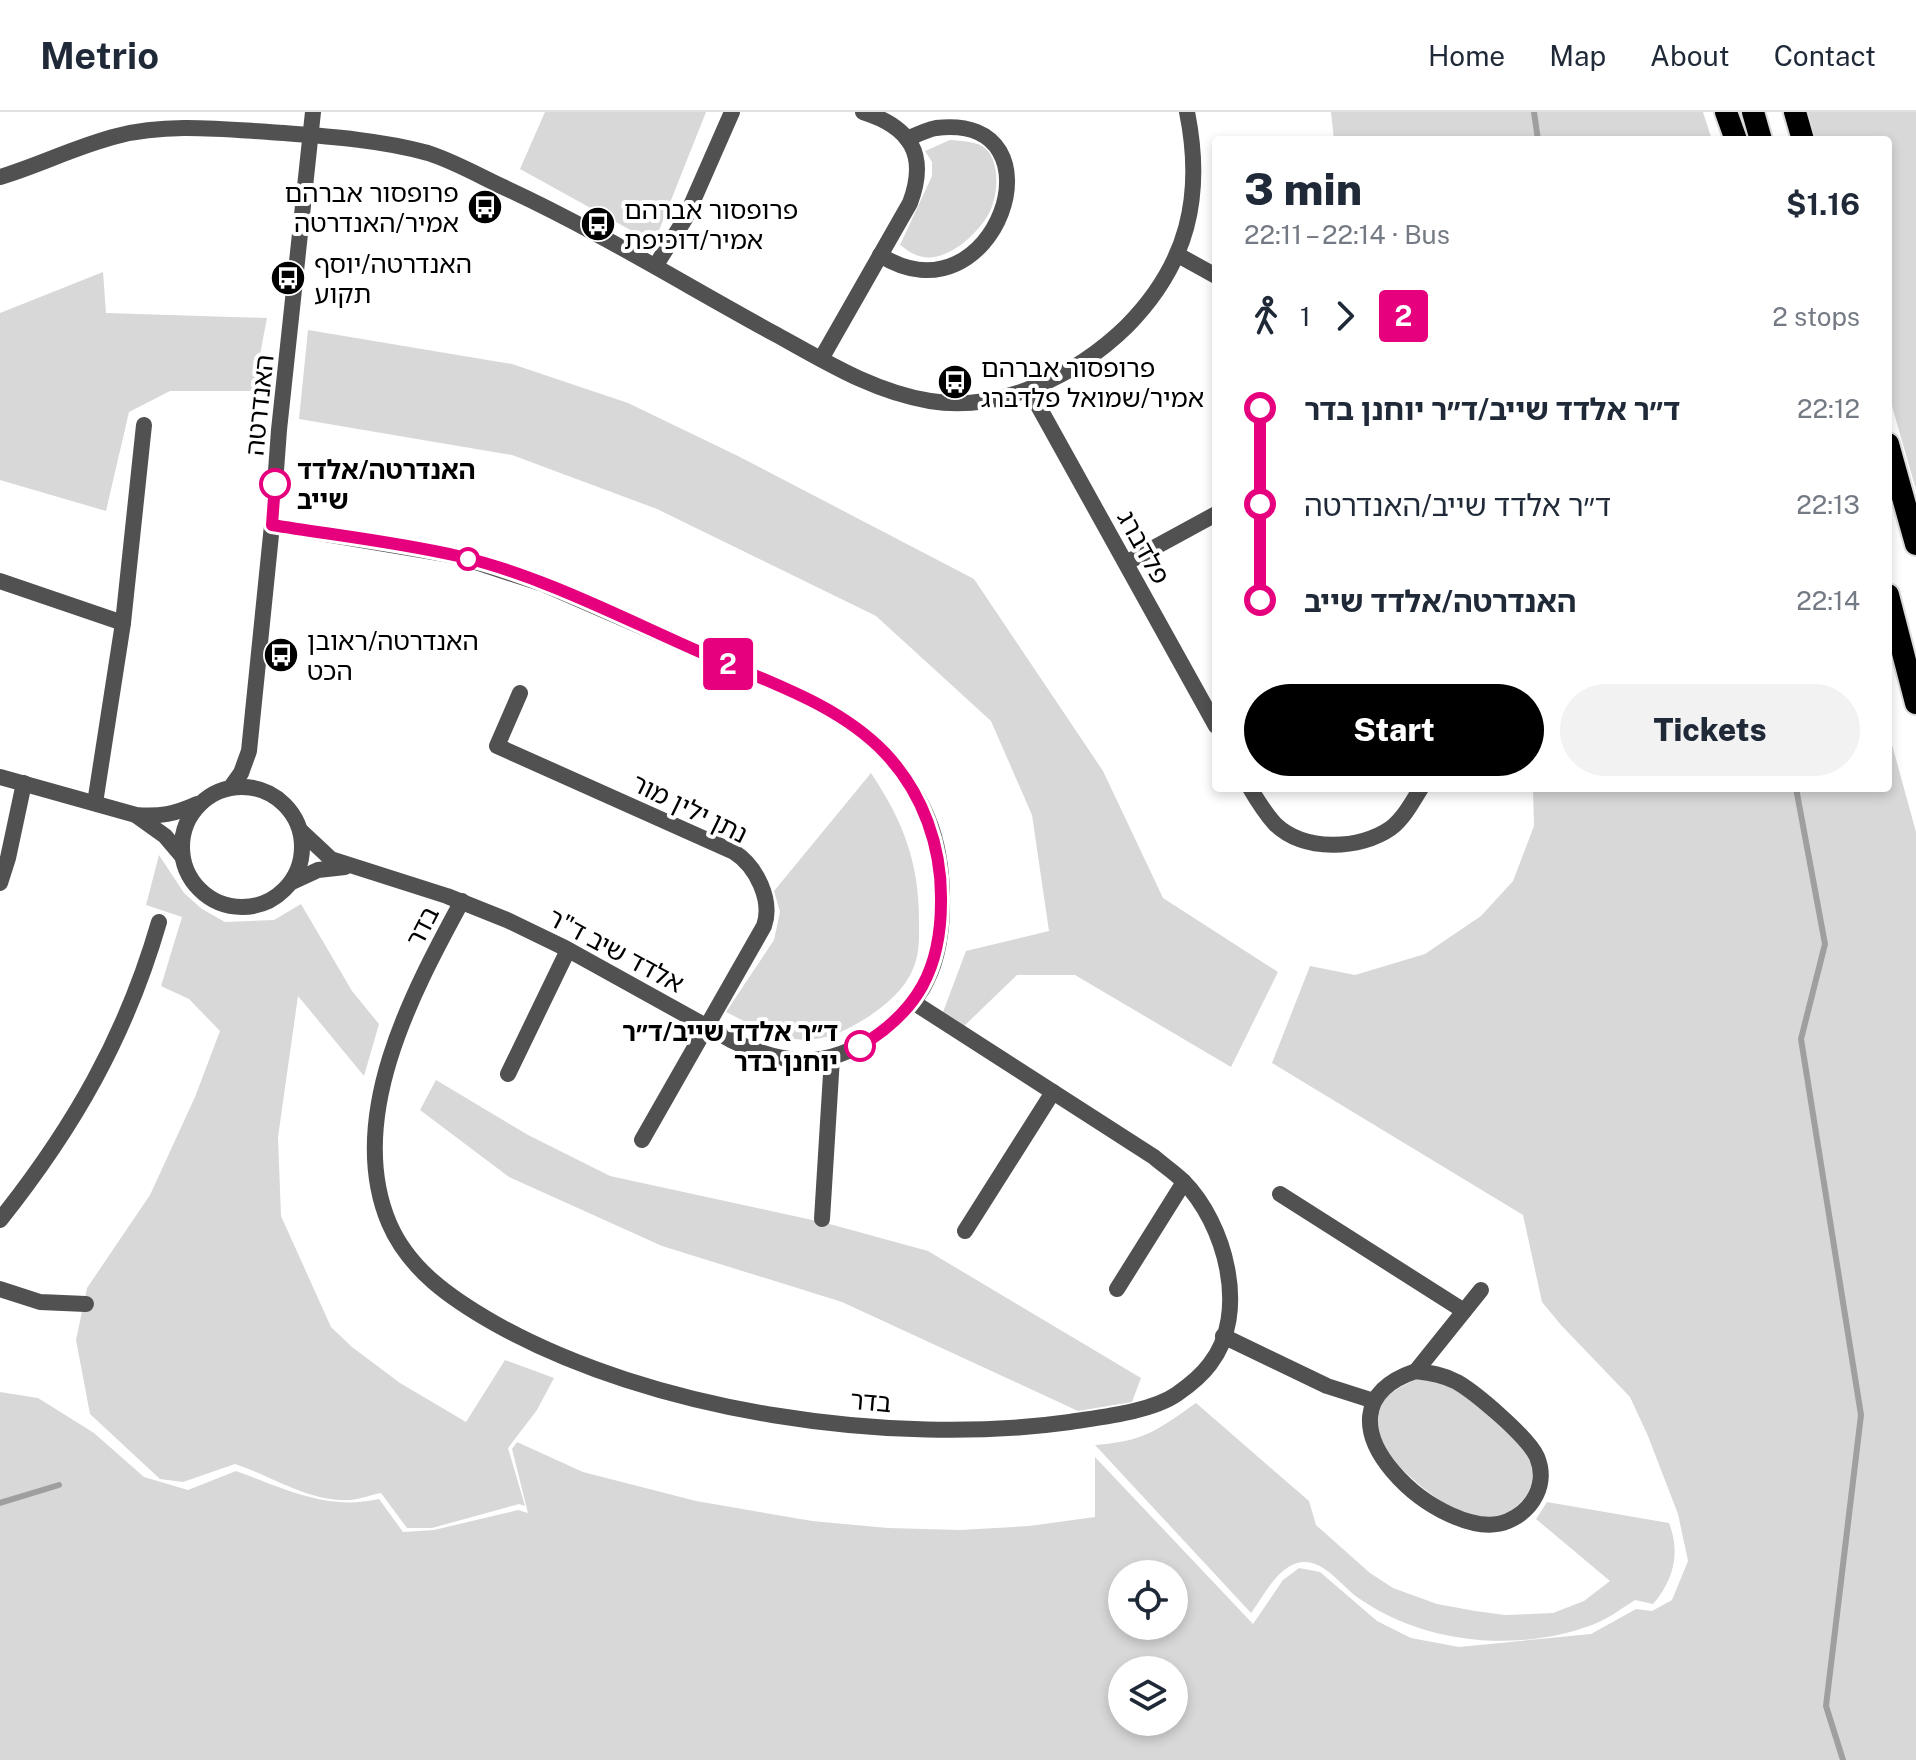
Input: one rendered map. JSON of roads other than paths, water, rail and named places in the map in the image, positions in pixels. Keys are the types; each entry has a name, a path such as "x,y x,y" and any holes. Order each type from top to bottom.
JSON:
{"highway":[{"path":"1726,112 1735,136"},
{"path":"1753,112 1760,136"},
{"path":"1795,112 1802,136"},
{"path":"1892,458 1916,544"},
{"path":"1892,610 1916,703"}],"street":[{"name":"האנדרטה","path":"231,787 241,773 249,751 313,112"},
{"path":"656,265 685,219 732,112"},
{"path":"821,359 910,203 917,185 919,171 915,151 907,139 896,126 883,118 863,112"},
{"path":"0,177 120,135 203,129 371,141 431,154 552,209 880,389 933,402 980,401 1030,391 1107,346 1139,314 1164,280 1178,255 1192,201 1195,160 1187,112"},
{"path":"880,255 894,264 923,269 961,259 992,229 1001,213 1006,192 1007,170 1001,148 979,128 936,128 907,139"},
{"path":"1178,255 1212,274"},
{"name":"פלדברג","path":"1030,391 1212,719"},
{"path":"95,803 123,623 144,425"},
{"path":"1126,563 1212,516"},
{"name":"אלדד שיב ד\"ר","path":"272,525 457,556 500,568 811,700 884,752 910,785 929,820 941,882 937,951 927,981 913,1002 875,1037 854,1050 832,1058 808,1062 784,1060 758,1053 568,950 462,901 355,867"},
{"path":"0,581 123,623"},
{"name":"נתן ילין מור","path":"520,693 497,746 728,848 743,858 753,870 766,902 765,923 706,1026"},
{"name":"האנדרטה","path":"249,751 256,776 264,790"},
{"path":"0,777 136,815 158,817 176,814 231,787 264,790 282,801 295,817 301,831 303,852 300,868 279,895 263,904 245,907 211,899 197,887 182,856 182,841 185,826 202,802"},
{"path":"0,883 24,783"},
{"path":"1253,792 1276,825 1300,840 1329,844 1359,843 1392,827 1419,792"},
{"path":"136,815 165,836 182,856"},
{"path":"301,831 325,854 355,867"},
{"path":"292,882 318,870 355,867"},
{"name":"בדר","path":"462,901 420,984 396,1042 381,1091 375,1145 380,1199 390,1226 405,1252 427,1277 458,1302 564,1357 618,1377 672,1394 789,1416 921,1429 975,1430 1029,1427 1139,1409 1175,1396 1211,1363 1227,1329 1230,1290 1224,1251 1208,1214 1184,1182 1154,1157 913,1002"},
{"path":"0,1220 56,1145 107,1059 141,980 159,922"},
{"path":"508,1074 568,950"},
{"path":"642,1140 706,1026"},
{"path":"822,1219 832,1058"},
{"path":"965,1231 1053,1092"},
{"path":"1117,1289 1184,1182"},
{"path":"1280,1194 1464,1311"},
{"path":"0,1289 40,1302 86,1304"},
{"path":"1416,1371 1481,1290"},
{"path":"1223,1336 1327,1386 1374,1401"},
{"path":"1416,1371 1436,1373 1457,1382 1481,1399 1527,1442 1537,1458 1539,1476 1538,1493 1532,1506 1505,1523 1465,1521 1422,1497 1381,1460 1369,1433 1374,1401 1399,1377 1416,1371"}],"waterway":[{"path":"1534,112 1537,136"},
{"path":"1797,792 1825,944 1801,1039 1861,1415 1826,1706 1843,1760"},
{"path":"0,1503 59,1485"}],"place":[{"name":"פרופסור אברהם אמיר/האנדרטה","path":"485,207"},
{"name":"פרופסור אברהם אמיר/דוכיפת","path":"598,224"},
{"name":"האנדרטה/יוסף תקוע","path":"288,278"},
{"name":"פרופסור אברהם אמיר/שמואל פלדברג","path":"955,382"},
{"name":"האנדרטה/אלדד שייב","path":"275,484"},
{"name":"האנדרטה/ראובן הכט","path":"281,655"},
{"name":"ד״ר אלדד שייב/ד״ר יוחנן בדר","path":"860,1046"}]}
